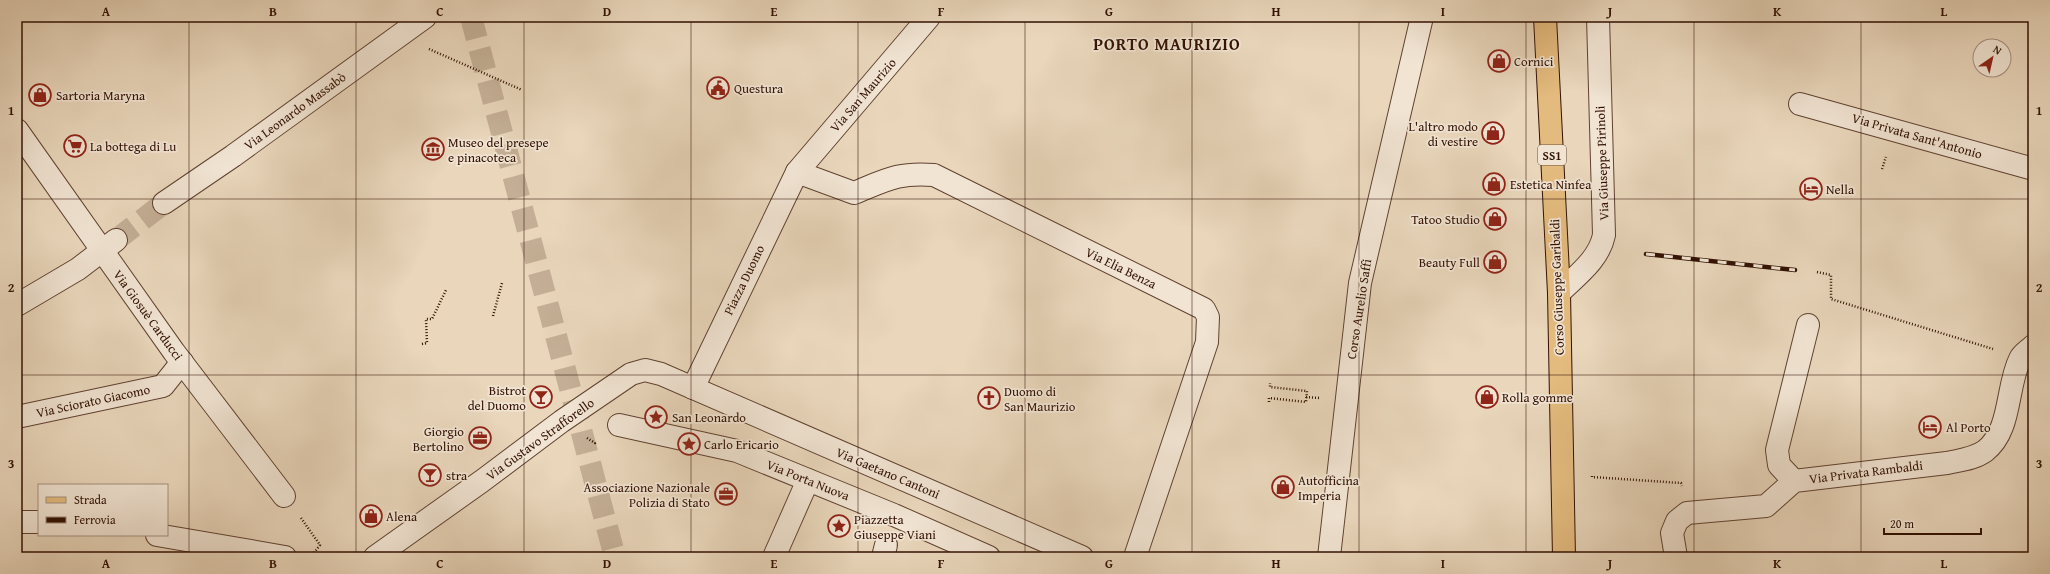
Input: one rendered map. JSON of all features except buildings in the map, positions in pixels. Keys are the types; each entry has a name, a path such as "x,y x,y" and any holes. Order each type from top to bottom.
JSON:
{"main road":[{"name":"Corso Giuseppe Garibaldi","path":"1545,17 1559,292 1564,557"}],"street":[{"name":"Via Leonardo Massabò","path":"164,203 233,156 425,17"},
{"name":"Via San Maurizio","path":"797,172 929,17"},
{"name":"Corso Aurelio Saffi","path":"1329,557 1360,283 1400,117 1422,17"},
{"name":"Via Giuseppe Pirinoli","path":"1559,292 1591,262 1599,250 1604,235 1598,17"},
{"name":"Via Privata Sant'Antonio","path":"1800,104 2033,169"},
{"name":"Via Giosuè Carducci","path":"17,130 109,245 182,362 284,496"},
{"name":"Piazza Duomo","path":"693,388 797,172"},
{"name":"Via Elia Benza","path":"797,172 854,193 894,176 911,173 934,175 1204,309 1208,317 1207,342 1135,557"},
{"path":"17,305 78,269 109,245"},
{"path":"1794,481 1780,465 1777,450 1808,325"},
{"name":"Via Privata Rambaldi","path":"1676,557 1672,533 1677,521 1687,513 1766,506 1794,481 1969,459 1985,451 1995,440 2002,426 2027,352"},
{"name":"Via Sciorato Giacomo","path":"17,417 163,386 182,362"},
{"name":"Via Gustavo Strafforello","path":"375,557 482,481 562,421 631,374 645,370 661,374 693,388"},
{"name":"Via Gaetano Cantoni","path":"693,388 1082,557"},
{"name":"Via Porta Nuova","path":"619,425 738,451 989,557"},
{"path":"774,557 798,514 808,480"},
{"path":"17,522 38,522"},
{"path":"163,536 286,557"}],"path":[{"path":"399,36 522,90"},
{"path":"1817,272 1831,275 1831,299 2027,352"},
{"path":"493,316 502,283"},
{"path":"422,344 427,343 426,319 432,319 446,290"},
{"path":"1269,402 1269,398 1306,402 1307,391 1270,387 1270,383"},
{"path":"1591,470 1592,478 1681,483 1684,490"},
{"path":"299,516 320,545 310,557"}],"tunnel":[{"path":"471,17 615,557"},
{"path":"116,240 164,203"}],"railway":[{"path":"1646,254 1795,270"}],"place":[{"name":"Cornici","path":"1499,61"},
{"name":"Questura","path":"718,88"},
{"name":"Sartoria Maryna","path":"40,95"},
{"name":"L'altro modo di vestire","path":"1493,133"},
{"name":"La bottega di Lu","path":"75,146"},
{"name":"Museo del presepe e pinacoteca","path":"433,149"},
{"name":"Estetica Ninfea","path":"1494,184"},
{"name":"Nella","path":"1811,189"},
{"name":"Tatoo Studio","path":"1495,219"},
{"name":"Beauty Full","path":"1495,262"},
{"name":"Bistrot del Duomo","path":"541,397"},
{"name":"Rolla gomme","path":"1487,397"},
{"name":"Duomo di San Maurizio","path":"989,398"},
{"name":"San Leonardo","path":"656,417"},
{"name":"Al Porto","path":"1930,427"},
{"name":"Giorgio Bertolino","path":"480,438"},
{"name":"Carlo Ericario","path":"689,444"},
{"name":"stra","path":"430,475"},
{"name":"Autofficina Imperia","path":"1283,487"},
{"name":"Associazione Nazionale Polizia di Stato","path":"726,494"},
{"name":"Alena","path":"371,516"},
{"name":"Piazzetta Giuseppe Viani","path":"839,526"}],"district":[{"name":"PORTO MAURIZIO","path":"1167,43"}]}
